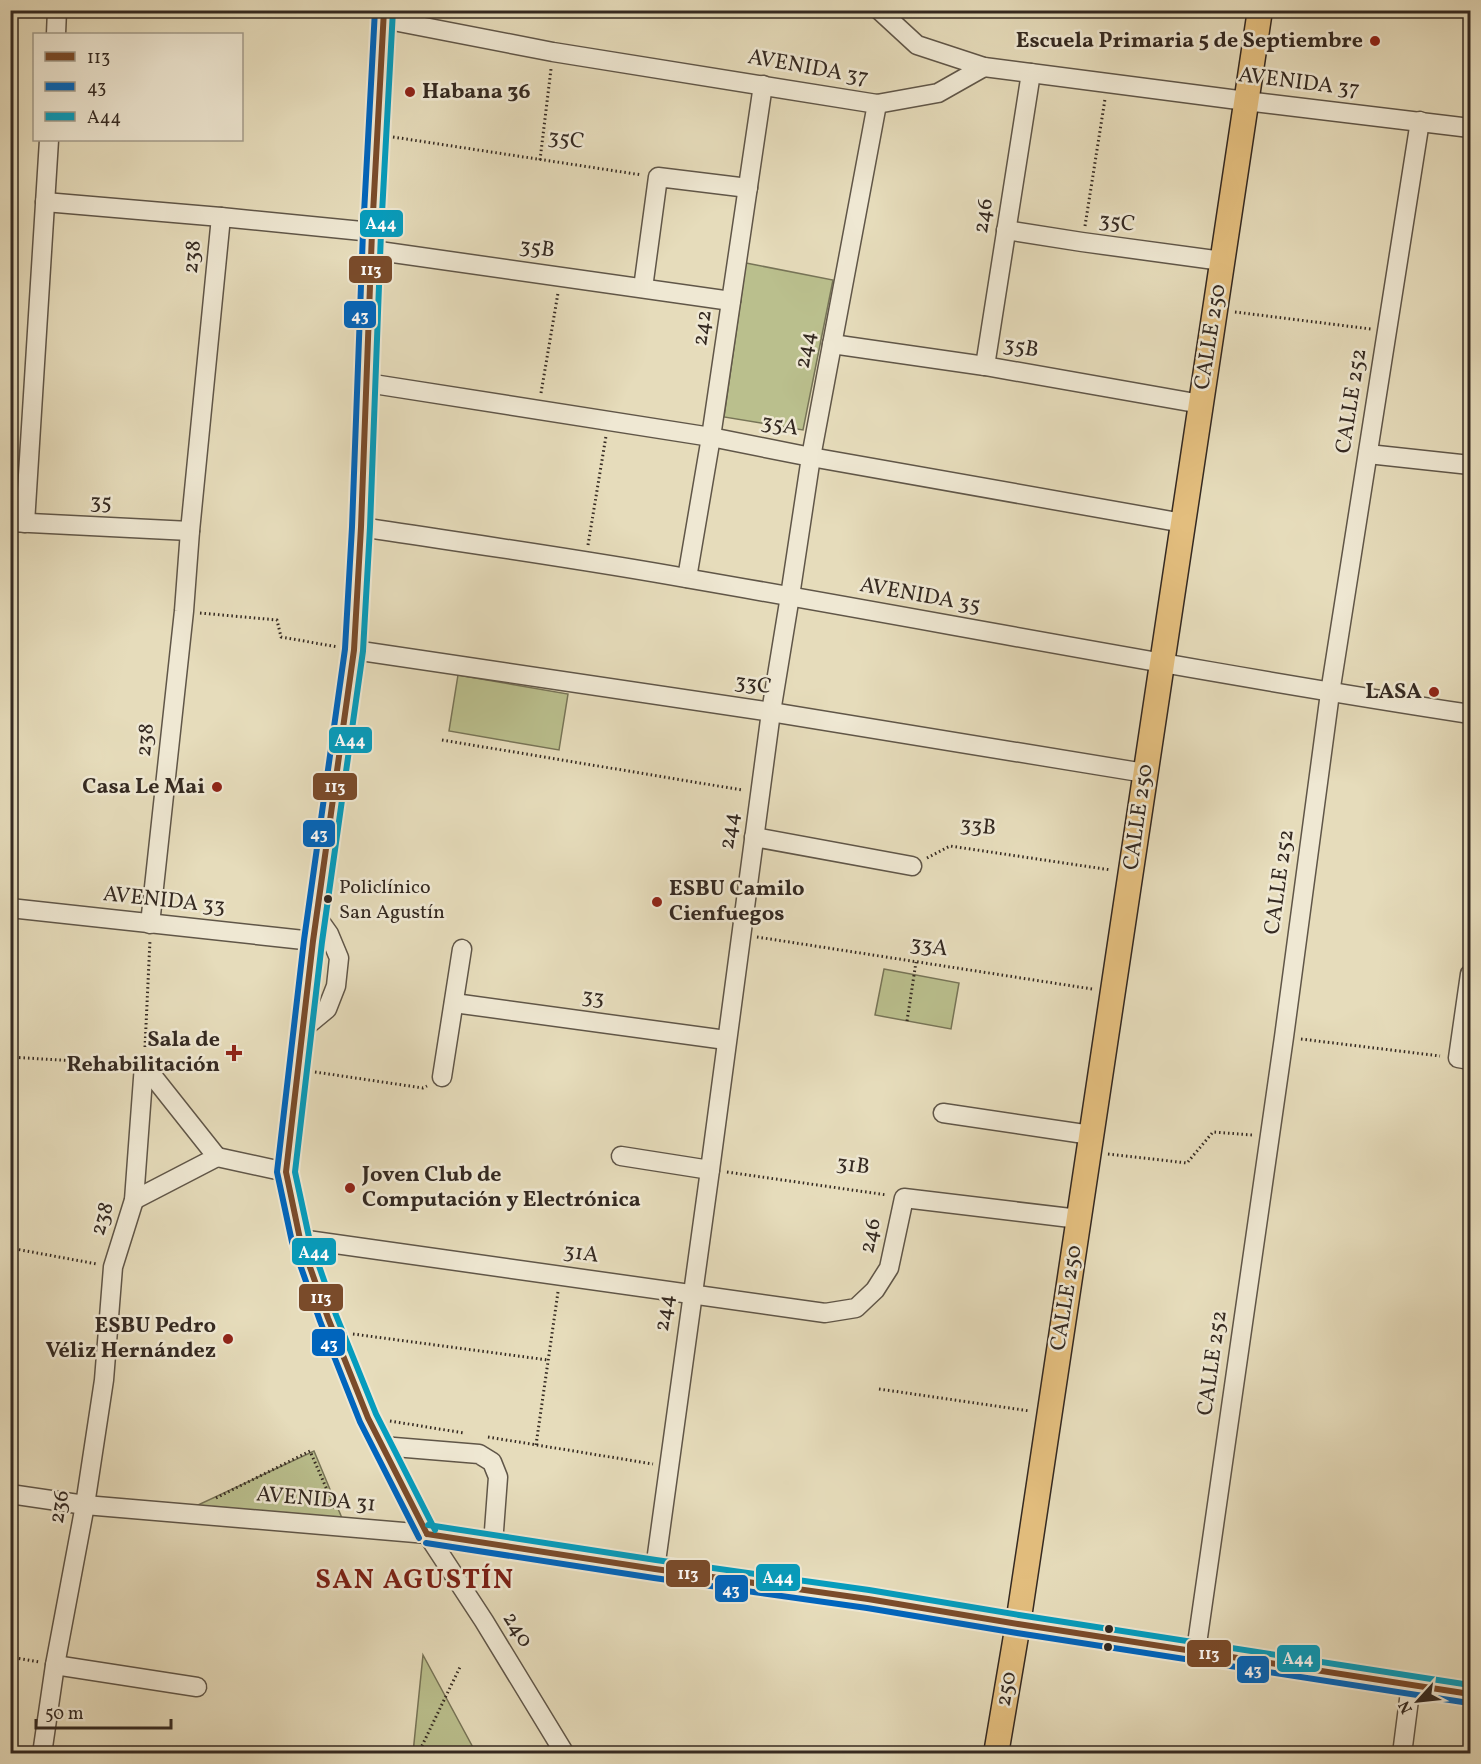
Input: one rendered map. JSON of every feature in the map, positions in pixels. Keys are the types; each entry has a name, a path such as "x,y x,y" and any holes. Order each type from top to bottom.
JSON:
{"main road":[{"name":"CALLE 250","path":"1018,1624 1260,10"},
{"name":"250","path":"996,1754 1018,1624"}],"street":[{"path":"56,33 57,10"},
{"path":"879,10 918,45 984,67"},
{"name":"AVENIDA 37","path":"384,15 554,52 877,104 938,93 984,67 1470,128"},
{"name":"240","path":"384,15 354,650 316,917 286,1172 300,1239 368,1418 427,1534 484,1621 565,1754"},
{"name":"246","path":"985,366 1031,73"},
{"name":"242","path":"687,578 711,437 763,85"},
{"name":"244","path":"655,1569 771,712 811,457 877,104"},
{"name":"CALLE 252","path":"1196,1651 1284,1037 1330,693 1420,121"},
{"path":"18,523 49,141"},
{"path":"643,288 658,177 748,188"},
{"name":"35B","path":"45,202 221,217 372,241 561,277 731,301"},
{"name":"238","path":"150,924 184,611 221,217"},
{"name":"35C","path":"1006,230 1222,261"},
{"name":"35B","path":"832,345 985,366 1201,404"},
{"name":"35A","path":"367,383 711,437 1184,523"},
{"path":"1368,454 1470,465"},
{"name":"35","path":"18,523 190,531"},
{"name":"AVENIDA 35","path":"361,527 687,578 1162,664 1470,714"},
{"name":"33C","path":"354,650 771,712 1145,773"},
{"path":"754,837 912,866"},
{"name":"AVENIDA 33","path":"13,909 313,941"},
{"path":"304,1028 327,1009 336,986 339,958 329,934 316,917"},
{"path":"442,1077 462,949"},
{"path":"1464,1060 1470,974"},
{"name":"33","path":"454,1003 726,1040"},
{"path":"144,1065 217,1157 286,1172"},
{"name":"238","path":"113,1267 134,1200 144,1065"},
{"path":"943,1113 1090,1143"},
{"path":"621,1156 710,1170"},
{"path":"134,1200 217,1157"},
{"path":"904,1198 1079,1219"},
{"name":"246","path":"856,1308 874,1290 889,1268 904,1198"},
{"name":"31A","path":"300,1239 825,1313 856,1308"},
{"name":"236","path":"42,1754 104,1380 113,1267"},
{"path":"382,1446 479,1454 492,1462 498,1477 493,1544"},
{"name":"AVENIDA 31","path":"10,1494 85,1505 427,1534 868,1599 1470,1694"},
{"path":"55,1665 197,1687"},
{"path":"1402,1754 1411,1684"}],"path":[{"path":"540,160 554,52"},
{"path":"1082,242 1107,83"},
{"name":"35C","path":"377,135 658,177"},
{"path":"538,410 561,277"},
{"path":"1215,309 1387,331"},
{"path":"585,562 609,421"},
{"path":"184,611 278,620 281,637 354,650"},
{"path":"442,740 760,793"},
{"name":"33B","path":"912,866 951,846 1131,872"},
{"path":"10,956 13,909"},
{"path":"10,1057 144,1065 150,924"},
{"name":"33A","path":"741,934 1113,993"},
{"path":"907,1021 916,962"},
{"path":"1284,1037 1464,1060"},
{"path":"298,1070 423,1088 442,1077"},
{"path":"1090,1143 1187,1163 1213,1132 1270,1137"},
{"name":"31B","path":"710,1170 904,1198"},
{"path":"10,1248 113,1267"},
{"path":"536,1445 561,1276"},
{"path":"334,1332 548,1360"},
{"path":"879,1389 1049,1414"},
{"path":"368,1418 469,1434"},
{"path":"480,1436 669,1466"},
{"path":"216,1498 310,1451 344,1527"},
{"path":"10,1657 55,1665"},
{"path":"417,1754 460,1667"}],"green space":[{"path":"746,263 833,280 803,430 724,417"},
{"path":"458,675 568,694 559,750 449,731"},
{"path":"884,969 959,983 951,1029 875,1015"},
{"path":"314,1451 344,1523 183,1512"},
{"path":"423,1655 476,1753 413,1753"}],"transit line":[{"name":"43","path":"375,10 345,649 304,940 277,1172 292,1242 320,1321 360,1422 419,1538"},
{"name":"113","path":"384,10 354,650 313,941 286,1172 300,1239 328,1318 368,1418 427,1534"},
{"name":"A44","path":"393,10 363,651 322,942 295,1172 309,1237 336,1315 376,1414 435,1530"},
{"name":"A44","path":"428,1525 869,1590 1470,1685"},
{"name":"113","path":"427,1534 868,1599 1470,1694"},
{"name":"43","path":"426,1543 867,1608 1469,1703"}],"place":[{"name":"Escuela Primaria 5 de Septiembre","path":"1375,41"},
{"name":"Habana 36","path":"410,92"},
{"name":"LASA","path":"1434,692"},
{"name":"Casa Le Mai","path":"217,787"},
{"name":"Policlínico San Agustín","path":"328,899"},
{"name":"ESBU Camilo Cienfuegos","path":"657,902"},
{"name":"Sala de Rehabilitación","path":"234,1053"},
{"name":"Joven Club de Computación y Electrónica","path":"350,1188"},
{"name":"ESBU Pedro Véliz Hernández","path":"228,1339"}],"district":[{"name":"SAN AGUSTÍN","path":"415,1580"}]}
